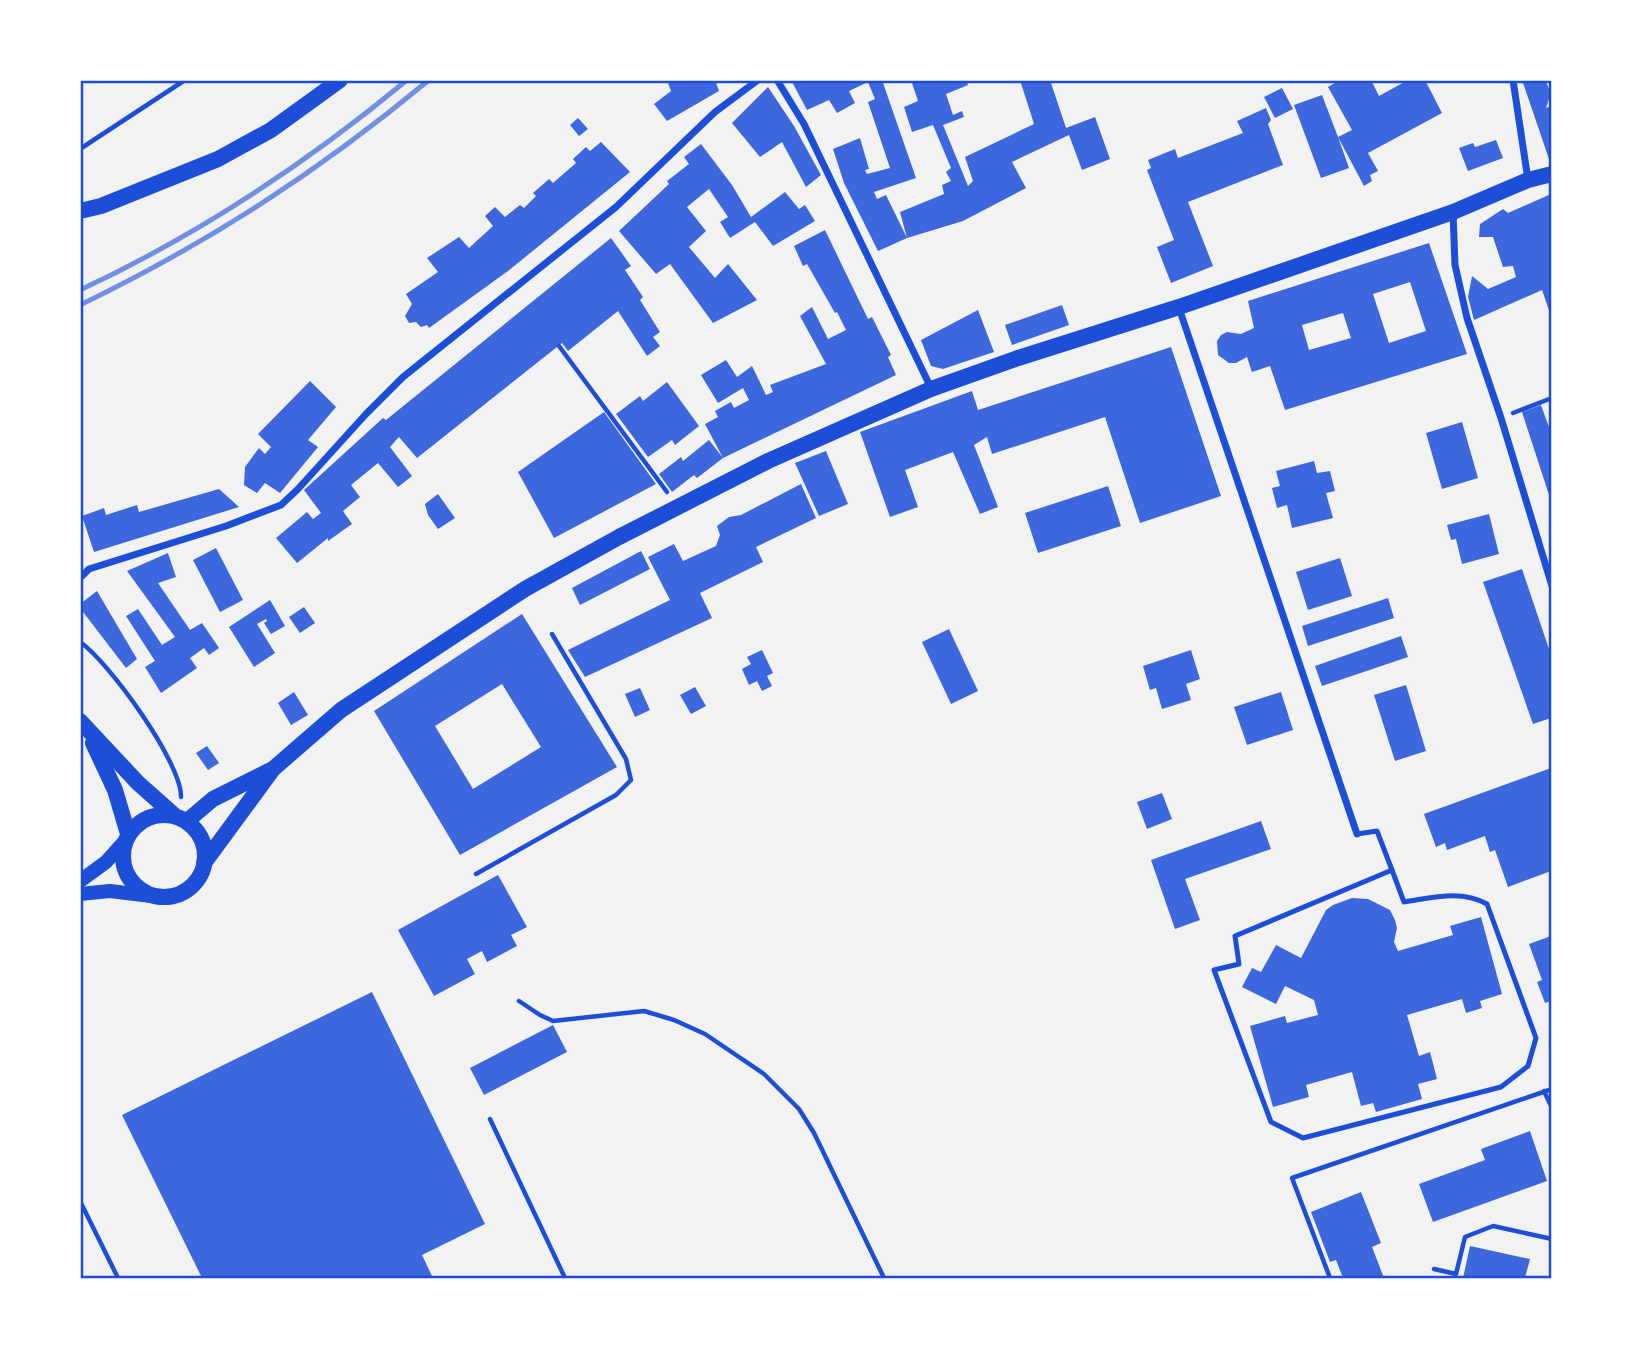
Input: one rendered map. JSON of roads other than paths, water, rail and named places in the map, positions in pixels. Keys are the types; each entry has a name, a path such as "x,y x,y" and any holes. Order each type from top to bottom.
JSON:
{"main road":[{"path":"80,211 101,206 218,159 271,130 340,80"},
{"path":"204,863 273,769 341,710 525,589 677,507 768,461 931,389 1018,358 1179,307 1453,212 1528,180 1552,174"},
{"path":"80,894 110,891 167,897 182,893 195,883 204,863 201,839 181,817 138,783 83,724"},
{"path":"83,724 116,790 126,838 122,856 127,874 135,886 152,895"},
{"path":"80,881 106,862 140,822 152,817 181,817 273,769"}],"street":[{"path":"80,578 89,569 226,526 281,505 403,377 616,207 715,112 758,80"},
{"path":"777,80 804,124 931,389"},
{"path":"1513,80 1528,180"},
{"path":"1453,212 1455,265 1467,318 1501,418 1552,586"},
{"path":"1179,307 1357,834"}],"lane":[{"path":"1357,834 1377,831 1392,870 1404,902 1459,895 1478,898 1487,904 1536,1038 1528,1066 1501,1087 1303,1138 1271,1122 1214,970 1239,964 1236,936 1392,870"}],"railway":[{"path":"80,290 167,246 250,196 330,140 407,80"},
{"path":"80,305 174,256 262,203 346,145 429,80"}]}
